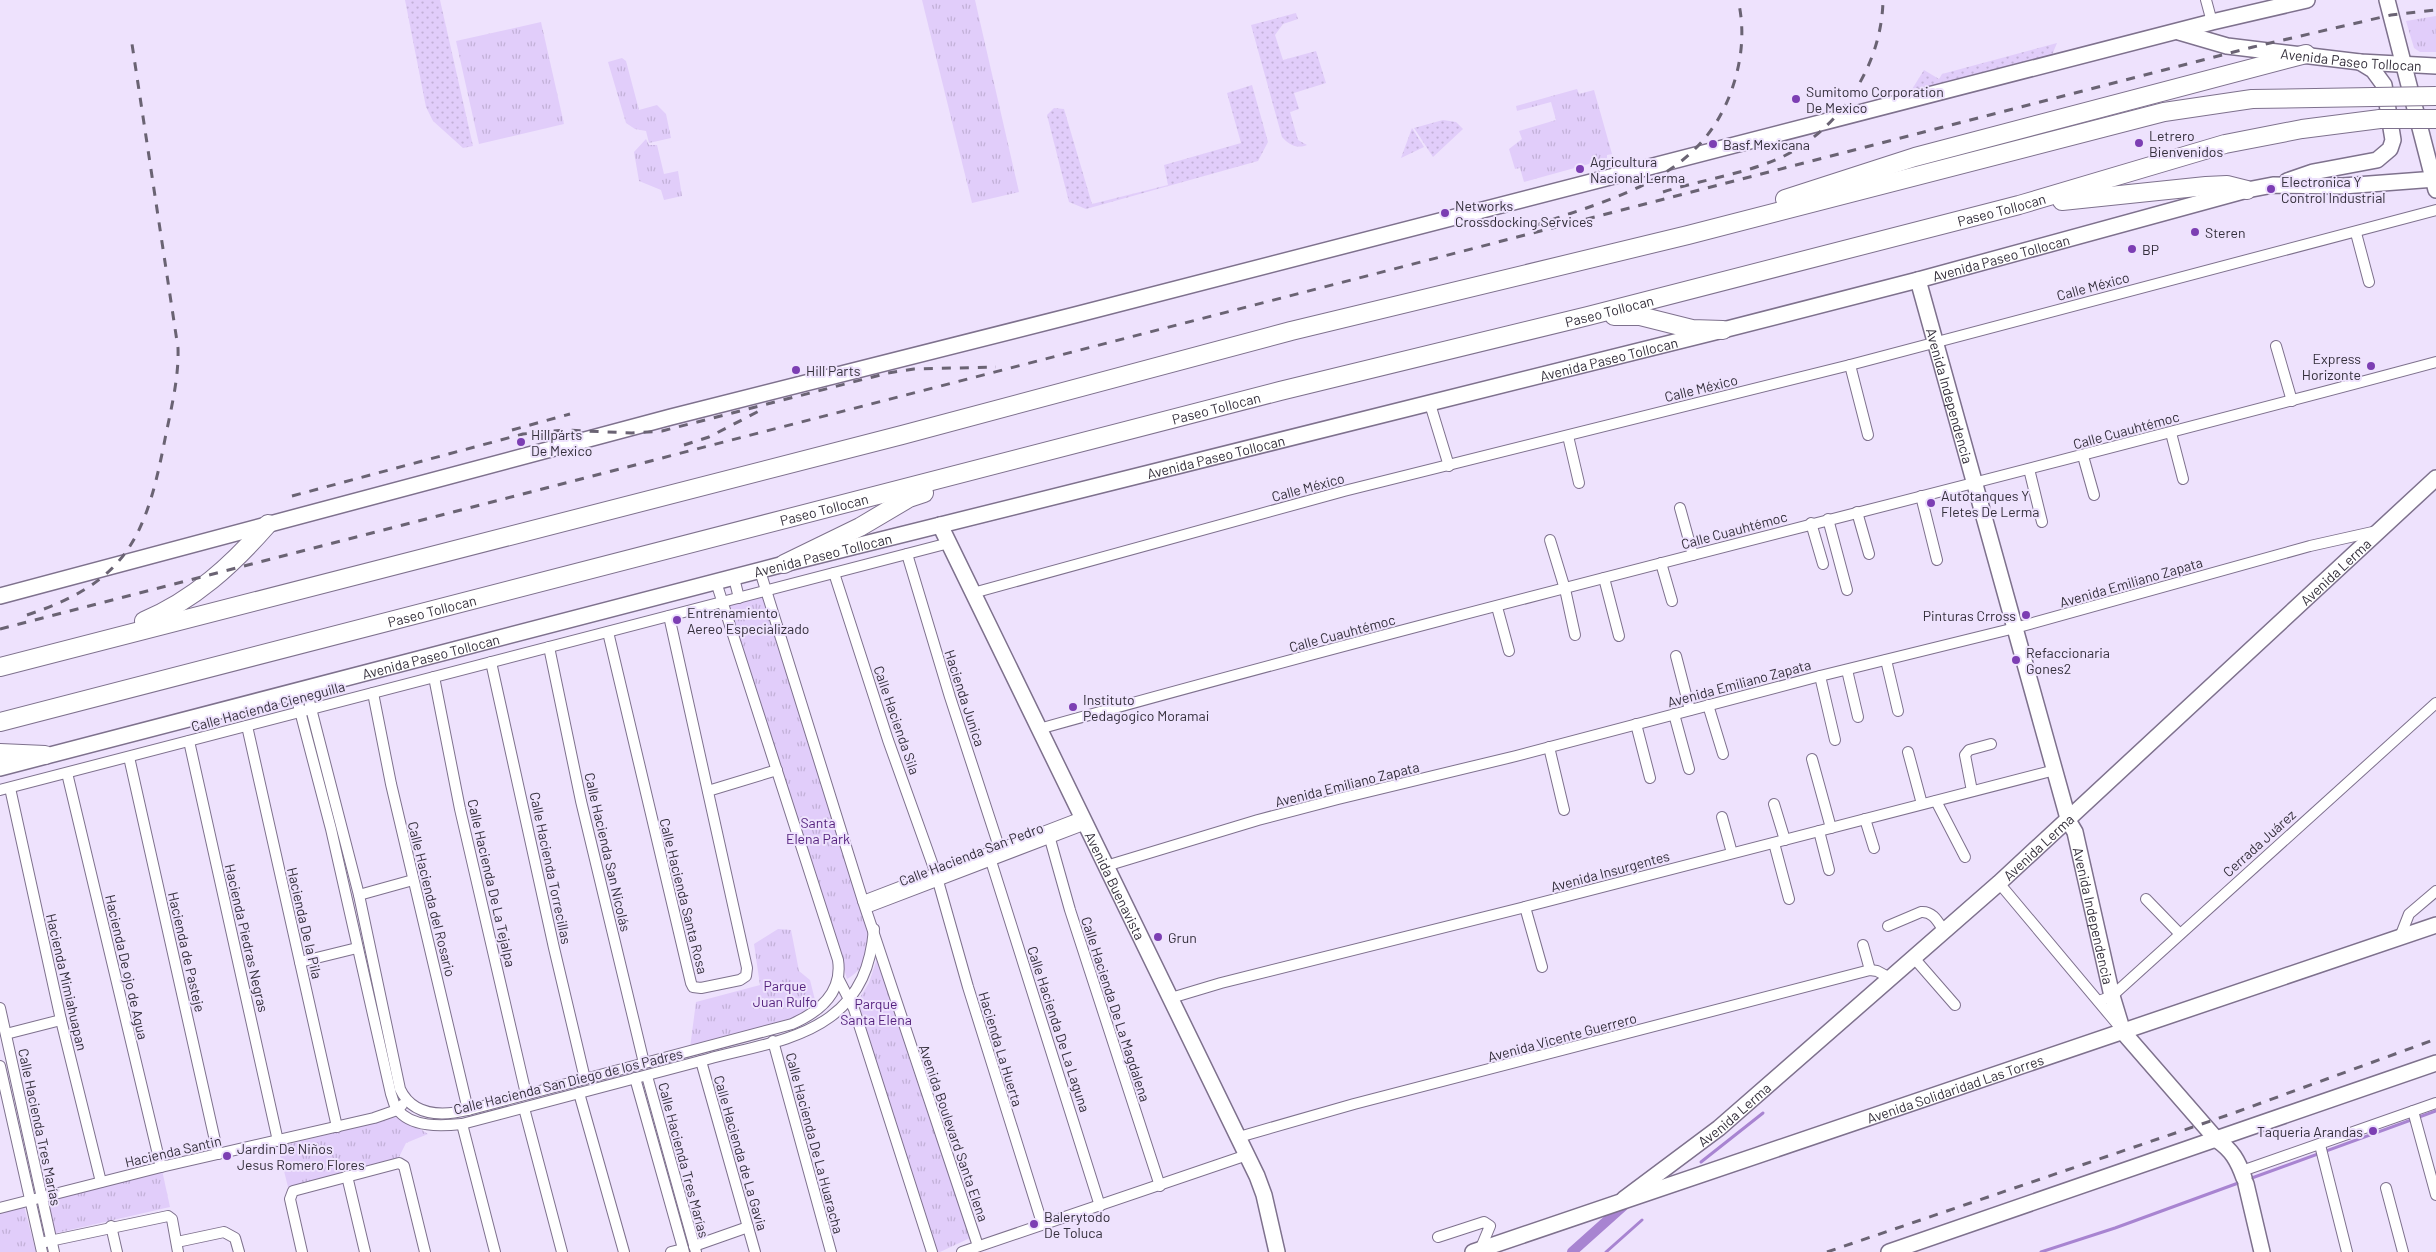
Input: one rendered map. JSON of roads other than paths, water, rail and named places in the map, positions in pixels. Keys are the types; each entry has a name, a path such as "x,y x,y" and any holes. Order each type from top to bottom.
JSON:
{"highway":[{"path":"1688,235 1741,213 1915,156 2306,54"},
{"path":"0,667 902,435 1291,331 1688,235 2164,112 2252,99 2436,96"},
{"name":"Paseo Tollocan","path":"0,722 1280,390 1588,316 2019,205 2225,144 2302,129 2380,119 2436,118"},
{"path":"2019,205 2206,186 2227,185 2246,190"},
{"path":"1588,316 1640,316 1679,328 1723,330"},
{"path":"784,564 860,527 909,498 944,486 974,470"},
{"path":"117,637 178,605 197,592 248,547 268,524"},
{"path":"0,753 45,755"}],"main road":[{"path":"0,596 671,417 2212,22 2307,0"},
{"path":"2387,0 2402,66 2435,183"},
{"name":"Avenida Paseo Tollocan","path":"2179,32 2227,46 2360,62 2402,66 2436,66"},
{"path":"2273,185 2313,172 2372,161 2388,153 2393,140 2386,91 2378,75 2360,62"},
{"path":"2436,83 2436,96"},
{"name":"Avenida Paseo Tollocan","path":"0,768 784,564 1430,404 1918,280 2246,190 2273,185 2343,186 2435,183"},
{"name":"Avenida Independencia","path":"1918,280 2070,824 2106,999 2123,1032 2217,1140 2233,1154 2244,1178 2262,1252"},
{"name":"Avenida Lerma","path":"1624,1200 1719,1128 1944,931 2002,887 2436,478"},
{"name":"Avenida Buenavista","path":"940,525 1247,1154 1264,1195 1277,1252"},
{"name":"Avenida Solidaridad Las Torres","path":"1477,1251 2436,925"},
{"path":"1889,1252 2436,1063"}],"street":[{"path":"2206,0 2212,22"},
{"name":"Calle México","path":"973,593 1335,494 1850,365 2436,210"},
{"path":"2356,232 2369,282"},
{"path":"2276,346 2292,401"},
{"name":"Calle Cuauhtémoc","path":"1040,729 1811,523 2083,456 2436,362"},
{"path":"1850,365 1868,435"},
{"path":"1430,404 1449,466"},
{"path":"2171,433 2182,479"},
{"path":"1568,436 1579,483"},
{"path":"2083,456 2094,495"},
{"path":"2029,469 2042,522"},
{"path":"1921,496 1937,560"},
{"path":"1680,508 1693,555"},
{"path":"1857,512 1869,554"},
{"path":"1828,519 1847,590"},
{"path":"1811,523 1823,564"},
{"name":"Avenida Emiliano Zapata","path":"1106,866 1258,820 2015,628 2310,546 2379,530"},
{"path":"1550,540 1565,589 1575,635"},
{"name":"Calle Hacienda Cieneguilla","path":"5,789 948,543"},
{"name":"Hacienda Junica","path":"907,554 950,697 1000,850"},
{"path":"1662,563 1672,601"},
{"name":"Avenida Boulevard Santa Elena","path":"760,571 912,1052 978,1246"},
{"name":"Calle Hacienda Sila","path":"834,573 888,740 937,878"},
{"path":"734,578 739,598"},
{"path":"1604,578 1619,636"},
{"path":"716,582 838,960 838,978 849,998 932,1252"},
{"path":"1497,607 1509,651"},
{"name":"Calle Hacienda Santa Rosa","path":"608,632 666,887 691,983 697,988 740,980 747,973 669,616"},
{"name":"Calle Hacienda San Nicolás","path":"549,647 581,801 644,1063"},
{"path":"1676,656 1690,710"},
{"path":"1886,660 1898,712"},
{"name":"Calle Hacienda Torrecillas","path":"491,662 554,948 586,1079"},
{"path":"1847,670 1858,717"},
{"path":"1820,676 1835,740"},
{"name":"Calle Hacienda De La Tejalpa","path":"434,677 460,810 526,1094"},
{"path":"300,690 341,826 359,895 400,1090 407,1101"},
{"name":"Calle Hacienda del Rosario","path":"373,693 413,880 468,1110"},
{"name":"Cerrada Juárez","path":"2106,999 2436,702"},
{"path":"1708,705 1723,754"},
{"path":"306,710 357,948 391,1094 397,1110"},
{"path":"1674,714 1689,769"},
{"path":"1636,724 1650,778"},
{"name":"Hacienda De la Pila","path":"247,726 337,1127"},
{"name":"Hacienda Piedras Negras","path":"189,741 278,1141"},
{"path":"1972,791 1965,755 1969,750 1991,744"},
{"path":"1549,747 1564,810"},
{"path":"1908,752 1922,804"},
{"name":"Hacienda de Pasteje","path":"129,756 218,1154"},
{"path":"1812,759 1831,828"},
{"path":"708,791 778,770"},
{"name":"Avenida Insurgentes","path":"1171,998 1221,983 1526,907 2055,770"},
{"name":"Hacienda De ojo de Agua","path":"67,773 161,1167"},
{"name":"Hacienda Mimiahuapan","path":"5,789 101,1182"},
{"path":"1936,801 1965,857"},
{"path":"1774,804 1785,840"},
{"path":"1722,817 1732,853"},
{"path":"1865,819 1874,848"},
{"name":"Calle Hacienda San Pedro","path":"964,868 1000,850 1084,821"},
{"name":"Calle Hacienda San Pedro","path":"865,904 1050,839 1084,821"},
{"path":"330,829 341,826"},
{"path":"1819,831 1829,870"},
{"name":"Calle Hacienda De La Magdalena","path":"1050,839 1073,919 1160,1186"},
{"path":"1774,843 1789,899"},
{"name":"Calle Hacienda De La Laguna","path":"991,861 1100,1206"},
{"name":"Hacienda La Huerta","path":"937,878 968,986 1042,1224"},
{"path":"359,895 413,880"},
{"name":"Avenida Independencia","path":"2002,887 2106,999"},
{"path":"2400,937 2409,914 2436,891"},
{"path":"2146,899 2179,933"},
{"path":"1526,907 1542,967"},
{"path":"1888,926 1921,912 1926,912 1932,914 1944,931"},
{"name":"Calle Hacienda San Diego de los Padres","path":"397,1110 414,1120 431,1125 462,1124 773,1041 820,1023 836,1012 849,998 859,986 869,965 874,929"},
{"path":"1863,944 1870,970 1877,971 1890,978"},
{"path":"300,962 357,948"},
{"path":"1914,958 1955,1005"},
{"name":"Avenida Vicente Guerrero","path":"1239,1137 1354,1104 1870,970"},
{"name":"Calle Hacienda San Diego de los Padres","path":"407,1101 418,1109 446,1115 792,1024 814,1014 824,1004 838,978"},
{"path":"368,996 379,993"},
{"name":"Calle Hacienda Tres Marías","path":"0,1008 54,1252"},
{"path":"6,1034 61,1020"},
{"path":"726,1041 730,1053"},
{"name":"Calle Hacienda De La Huaracha","path":"773,1041 831,1252"},
{"name":"Calle Hacienda de La Gavia","path":"701,1061 755,1252"},
{"name":"Calle Hacienda Tres Marías","path":"0,1066 41,1248"},
{"name":"Calle Hacienda Tres Marías","path":"647,1076 695,1249"},
{"name":"Calle Hacienda Tres Marías","path":"635,1078 684,1250"},
{"path":"546,1090 549,1100"},
{"path":"579,1093 624,1252"},
{"path":"7,1097 19,1095"},
{"name":"Hacienda Santin","path":"0,1208 161,1167 374,1118 397,1110 407,1101"},
{"path":"2244,1178 2414,1116 2436,1103"},
{"path":"524,1108 562,1252"},
{"path":"2414,1116 2436,1195"},
{"path":"462,1124 496,1252"},
{"path":"2322,1151 2347,1252"},
{"path":"962,1252 1160,1186 1247,1154"},
{"path":"302,1252 290,1199 293,1192 347,1176 394,1164 401,1164 404,1166 425,1252"},
{"path":"347,1176 364,1252"},
{"path":"2386,1188 2403,1252"},
{"path":"667,1194 678,1190"},
{"path":"41,1248 51,1241 111,1226 168,1216 172,1219 178,1247 224,1232 232,1235 239,1252"},
{"path":"1438,1237 1484,1222 1490,1226 1477,1251"},
{"path":"111,1226 117,1252"},
{"path":"695,1249 748,1227"},
{"path":"671,1252 684,1250"}],"waterway":[{"path":"2249,1179 2436,1111"},
{"path":"1701,1162 1763,1113"},
{"path":"2041,1252 2115,1228 2241,1182"},
{"path":"1572,1252 1629,1201"},
{"path":"1606,1252 1642,1220"}],"railway":[{"path":"1534,226 1595,205 1653,180 1678,164 1701,143 1719,118 1736,76 1742,33 1738,0"},
{"path":"1663,192 1766,164 1802,146 1821,131 1839,113 1854,93 1866,71 1875,48 1881,24 1883,0"},
{"path":"0,629 2253,47 2391,15 2436,10"},
{"path":"27,615 61,602 88,587 110,571 126,551 139,529 149,503 158,473 174,394 178,348 132,44"},
{"path":"292,496 523,434 564,430 632,433 662,431 888,373 914,369 996,367"},
{"path":"684,445 709,437 759,411"},
{"path":"512,430 570,414"},
{"path":"1827,1252 2231,1114 2436,1039"}],"place":[{"name":"Sumitomo Corporation De Mexico","path":"1796,99"},
{"name":"Letrero Bienvenidos","path":"2139,143"},
{"name":"Basf Mexicana","path":"1713,144"},
{"name":"Agricultura Nacional Lerma","path":"1580,169"},
{"name":"Electronica Y Control Industrial","path":"2271,189"},
{"name":"Networks Crossdocking Services","path":"1445,213"},
{"name":"Steren","path":"2195,232"},
{"name":"BP","path":"2132,249"},
{"name":"Express Horizonte","path":"2371,366"},
{"name":"Hill Parts","path":"796,370"},
{"name":"Hillpárts De Mexico","path":"521,442"},
{"name":"Autotanques Y Fletes De Lerma","path":"1931,503"},
{"name":"Pinturas Crross","path":"2026,615"},
{"name":"Entrenamiento Aereo Especializado","path":"677,620"},
{"name":"Refaccionaria Gones2","path":"2016,660"},
{"name":"Instituto Pedagogico Moramai","path":"1073,707"},
{"name":"Grun","path":"1158,937"},
{"name":"Taqueria Arandas","path":"2373,1131"},
{"name":"Jardin De Niños Jesus Romero Flores","path":"227,1156"},
{"name":"Balerytodo De Toluca","path":"1034,1224"}],"park label":[{"name":"Santa Elena Park","path":"818,830"},
{"name":"Parque Juan Rulfo","path":"785,994"},
{"name":"Parque Santa Elena","path":"876,1012"}]}
